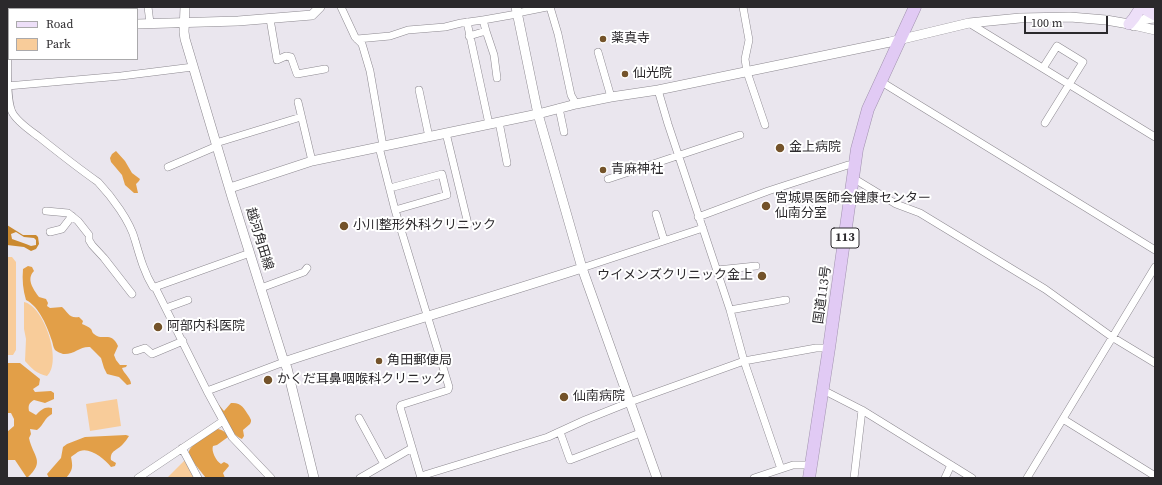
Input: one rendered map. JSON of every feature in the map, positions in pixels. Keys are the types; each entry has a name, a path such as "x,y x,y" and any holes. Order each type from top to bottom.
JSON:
{"highway":[{"name":"国道113号","path":"809,478 823,390 854,165 868,109 915,7"}],"main road":[{"path":"1131,25 1141,7 1155,15"}],"street":[{"path":"148,7 150,24"},
{"name":"越河角田線","path":"185,7 184,32 193,67 216,145 287,368 314,478"},
{"path":"138,24 270,19 312,15 320,7"},
{"path":"341,7 357,39 362,44 370,71 381,147 395,210 449,387 448,390 401,405 400,407 421,477 548,437 630,402 744,361 816,348 829,348"},
{"path":"357,39 390,36 408,30 445,27 483,20 517,11 549,7 558,34 571,95 576,104"},
{"path":"743,7 749,40 745,59 747,72 765,126"},
{"path":"517,11 538,114 582,268 657,478"},
{"path":"230,188 312,161 538,114 611,96 658,90 900,40 969,22 1020,18 1070,17 1095,19 1155,30"},
{"path":"1131,25 1145,19 1155,18"},
{"path":"270,19 277,60 286,56 291,57 297,74 325,69"},
{"path":"483,20 494,55 497,78"},
{"path":"467,22 489,124"},
{"path":"969,22 1155,137"},
{"path":"469,36 486,31"},
{"path":"7,42 8,86 11,107 15,117 98,182 113,200 132,231 143,269 153,288"},
{"path":"1043,68 1057,46 1083,62 1046,123"},
{"path":"598,52 611,96"},
{"path":"8,86 122,76 193,67"},
{"path":"880,81 1155,250"},
{"path":"419,90 429,137"},
{"path":"658,90 678,156 730,310 744,361 781,469"},
{"path":"298,102 312,161"},
{"path":"559,108 564,132"},
{"path":"168,167 216,145 301,117"},
{"path":"499,122 508,163"},
{"path":"446,134 468,224"},
{"path":"608,179 740,135"},
{"path":"698,216 768,191 848,165 854,165"},
{"path":"390,188 442,174 447,195 395,210"},
{"path":"853,178 896,204 920,212 1046,289 1112,337 1155,363"},
{"path":"46,211 68,213 78,221 89,235 89,240 92,245 132,294"},
{"path":"656,214 664,240"},
{"path":"50,232 62,229 72,216"},
{"path":"207,391 284,362 582,268 703,228"},
{"path":"250,253 155,287 207,391 232,437 271,478"},
{"path":"717,270 756,266"},
{"path":"1026,478 1155,267"},
{"path":"261,288 304,272 307,268"},
{"path":"166,308 188,300"},
{"path":"730,310 786,300"},
{"path":"136,351 145,348 152,354 183,341"},
{"path":"823,390 862,410 972,478"},
{"path":"854,478 862,410"},
{"path":"359,418 384,464"},
{"path":"1063,419 1155,476"},
{"path":"138,478 223,421"},
{"path":"560,432 570,460 640,433"},
{"path":"182,448 198,478"},
{"path":"360,478 412,448"},
{"path":"754,478 793,464 810,465"},
{"path":"945,478 951,465"}],"green space":[{"path":"7,257 12,257 16,262 16,350 13,355 7,355"},
{"path":"24,302 38,313 49,335 53,359 51,369 47,376 34,370 25,361 26,339 24,329"},
{"path":"117,399 121,426 90,431 86,404"},
{"path":"185,460 195,478 167,478"}],"shaded area":[{"path":"116,151 125,161 132,173 140,179 136,184 138,193 134,193 125,185 122,175 111,162 110,158"},
{"path":"7,225 23,235 36,235 38,237 39,244 36,249 31,251 24,247 7,245","holes":["16,232 24,237 34,238 36,240 36,245 31,246 12,239 11,234"]},
{"path":"28,266 32,267 34,271 30,281 31,284 39,297 46,299 48,303 47,306 50,308 62,307 69,315 79,317 83,321 82,324 90,328 93,334 100,337 109,337 115,341 118,346 114,355 120,365 127,365 126,367 122,368 131,384 127,385 119,377 107,374 101,358 90,347 67,354 63,354 55,350 48,330 39,312 26,300 23,285 23,269"},
{"path":"7,363 20,363 40,379 39,385 33,389 35,392 51,391 54,393 54,399 45,403 34,400 29,406 29,411 36,415 45,408 52,408 52,414 47,417 37,430 30,429 31,434 29,438 37,459 37,463 33,472 27,478 15,460 7,460 7,432 14,426 14,419 11,413 7,413"},
{"path":"231,403 237,403 242,406 251,420 250,424 243,430 244,436 242,439 230,429 217,405 219,405 224,411"},
{"path":"217,429 227,434 228,437 217,445 213,446 213,453 219,463 221,464 224,462 229,466 223,473 225,478 206,478 193,461 189,451 197,442"},
{"path":"129,436 112,454 111,460 116,463 115,466 111,467 97,454 84,450 79,451 71,457 72,468 66,478 49,478 47,474 61,458 63,447 67,444 85,437"}],"place":[{"name":"薬真寺","path":"603,39"},
{"name":"仙光院","path":"625,74"},
{"name":"金上病院","path":"780,148"},
{"name":"青麻神社","path":"603,170"},
{"name":"宮城県医師会健康センター 仙南分室","path":"766,206"},
{"name":"小川整形外科クリニック","path":"344,226"},
{"name":"ウイメンズクリニック金上","path":"762,276"},
{"name":"阿部内科医院","path":"158,327"},
{"name":"角田郵便局","path":"379,361"},
{"name":"かくだ耳鼻咽喉科クリニック","path":"268,380"},
{"name":"仙南病院","path":"564,397"}]}
